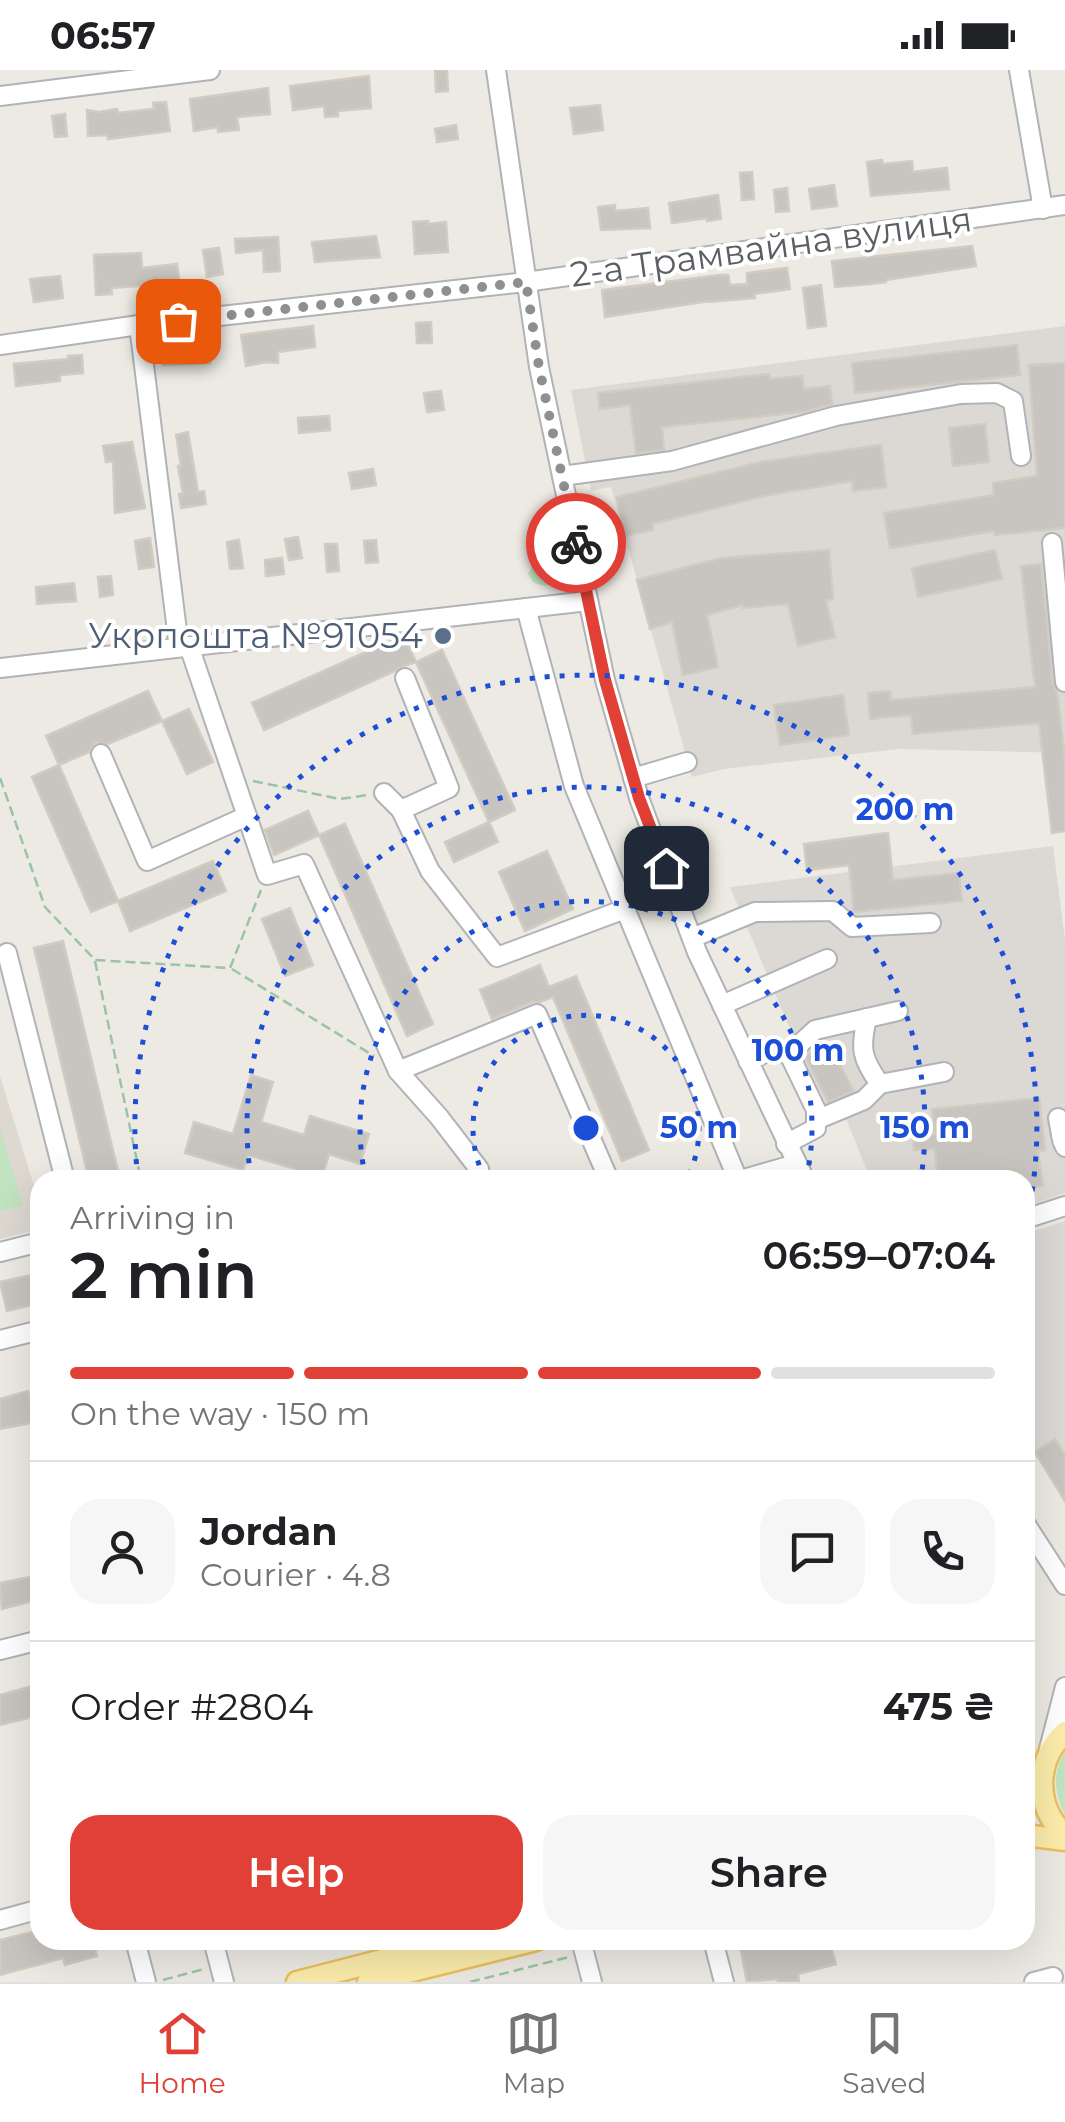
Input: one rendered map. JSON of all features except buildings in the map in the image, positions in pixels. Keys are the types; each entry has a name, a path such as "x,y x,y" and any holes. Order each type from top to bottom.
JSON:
{"main road":[{"path":"1065,1732 1047,1756 1042,1774 1047,1811 1065,1838"},
{"path":"1035,1768 1047,1756"},
{"path":"1035,1836 1065,1838"},
{"path":"297,1982 421,1950"},
{"path":"368,1982 496,1950"}],"street":[{"path":"0,96 210,70"},
{"path":"496,70 539,367 605,680 633,778 692,938 800,1170"},
{"path":"1019,70 1043,209"},
{"name":"2-а Трамвайна вулиця","path":"0,346 139,325 526,282 1065,206"},
{"path":"139,325 184,647 267,875 304,864 398,1071 479,1170"},
{"path":"562,476 672,461 836,416 961,394 998,393 1013,400 1021,456"},
{"path":"1052,543 1065,682"},
{"path":"0,668 588,601"},
{"path":"526,608 574,786 735,1170"},
{"path":"402,810 448,788 404,678"},
{"path":"101,754 147,861 247,816"},
{"path":"633,778 687,762"},
{"path":"384,793 402,810 430,871 497,957 626,910"},
{"path":"692,938 755,912 833,911 852,927 931,923"},
{"path":"6,953 61,1170"},
{"path":"722,1006 828,958"},
{"path":"789,1054 815,1030 898,1011"},
{"path":"398,1071 536,1014 605,1170"},
{"path":"866,1018 861,1044 869,1068 880,1084"},
{"path":"748,1061 770,1050 789,1054"},
{"path":"786,1144 816,1128 816,1110 789,1054"},
{"path":"816,1120 864,1100 880,1084 944,1072"},
{"path":"1058,1118 1065,1147"},
{"path":"1035,1216 1065,1206"},
{"path":"0,1252 30,1244"},
{"path":"0,1340 30,1332"},
{"path":"1035,1539 1064,1584 1065,1596"},
{"path":"0,1650 30,1642"},
{"path":"1047,1756 1065,1686"},
{"path":"0,1920 30,1912"},
{"path":"138,1950 146,1982"},
{"path":"583,1950 592,1982"},
{"path":"716,1950 724,1982"},
{"path":"1034,1982 1053,1977"}],"path":[{"path":"234,776 340,799 384,793"},
{"path":"0,778 45,907 94,960 140,1170"},
{"path":"230,968 267,875"},
{"path":"94,960 230,968 398,1071"},
{"path":"470,1982 572,1950"},
{"path":"157,1982 222,1973"}],"shaded area":[{"path":"1065,326 1065,753 899,749 724,769 692,777 611,487 591,491 571,390"},
{"path":"1053,846 1065,940 1065,1193 1035,1204 1035,1170 867,1170 846,1119 829,1121 730,887"},
{"path":"0,1076 30,1173 30,1232 0,1239"},
{"path":"1065,1221 1065,1500 1035,1454 1035,1231"}],"green space":[{"path":"553,529 561,576 551,584 541,585 528,574"},
{"path":"0,1128 23,1206 0,1211"},
{"path":"1065,1751 1065,1815 1056,1783"}],"way so far":[{"path":"178,321 526,282 539,367 576,543"}],"place":[{"name":"Укрпошта №91054","path":"443,636"}],"route":[{"path":"576,543 605,680 639,798 666,868"}]}
